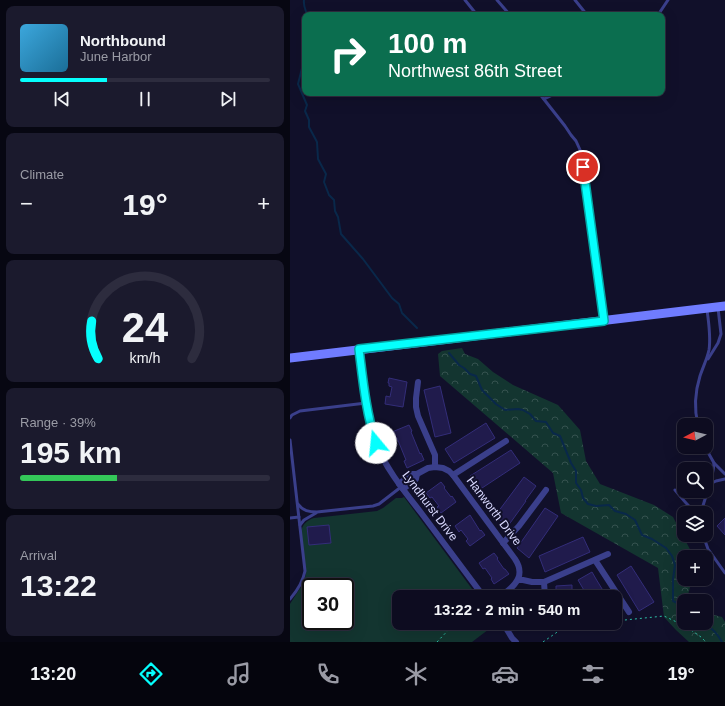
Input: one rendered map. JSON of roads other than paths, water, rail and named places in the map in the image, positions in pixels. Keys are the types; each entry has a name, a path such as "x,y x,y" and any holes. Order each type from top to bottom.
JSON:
{"main road":[{"path":"290,358 721,307"}],"street":[{"name":"Lyndhurst Drive","path":"359,349 366,403 371,430 376,443 389,469 401,487 479,590"},
{"path":"401,487 416,479 417,474 428,468 434,467 434,455 418,416 416,407 418,382"},
{"path":"453,475 506,441"},
{"name":"Hanworth Drive","path":"434,467 443,468 453,475 516,559 520,572 518,580"},
{"path":"504,543 546,490"},
{"path":"509,590 518,580 544,582 608,554"},
{"path":"595,560 629,612"},
{"path":"544,582 545,590"},
{"path":"507,630 513,641"}],"lane":[{"path":"465,0 475,12"},
{"path":"497,0 507,12"},
{"path":"575,0 585,12"},
{"path":"660,12 668,0"},
{"path":"542,96 576,141 581,152 604,321"},
{"path":"544,99 550,96"},
{"path":"706,360 718,343 721,334 721,307"},
{"path":"696,418 697,387 706,360 710,339 706,308"},
{"path":"290,418 292,415 300,411 366,403"},
{"path":"290,440 305,571 304,577 290,599"},
{"path":"709,454 714,464 725,474"},
{"path":"713,470 714,464"},
{"path":"713,482 725,479"},
{"path":"298,502 300,506 309,512 373,506 401,487"},
{"path":"675,490 688,506"},
{"path":"300,526 304,520 317,512"},
{"path":"290,518 299,517"},
{"path":"706,542 708,549 725,573"}],"waterway":[{"path":"304,0 306,12"},
{"path":"302,68 298,84 302,93"},
{"path":"303,96 307,105 305,111 309,120 309,127 317,142 318,159 326,174 324,182 329,195 334,200 335,211 338,217 341,234 363,259 392,298 399,304 402,313 417,328"},
{"path":"449,353 459,365 470,374 476,376 482,390 496,404 505,410 523,410 530,414 536,421 546,422 553,433 560,436 571,463 576,471 576,483 581,490 583,498 588,504 596,506 609,505 615,511 626,514 635,520 642,535 652,539 666,548 672,556 675,565 673,579 673,601 677,603"},
{"path":"713,630 722,642"}]}
